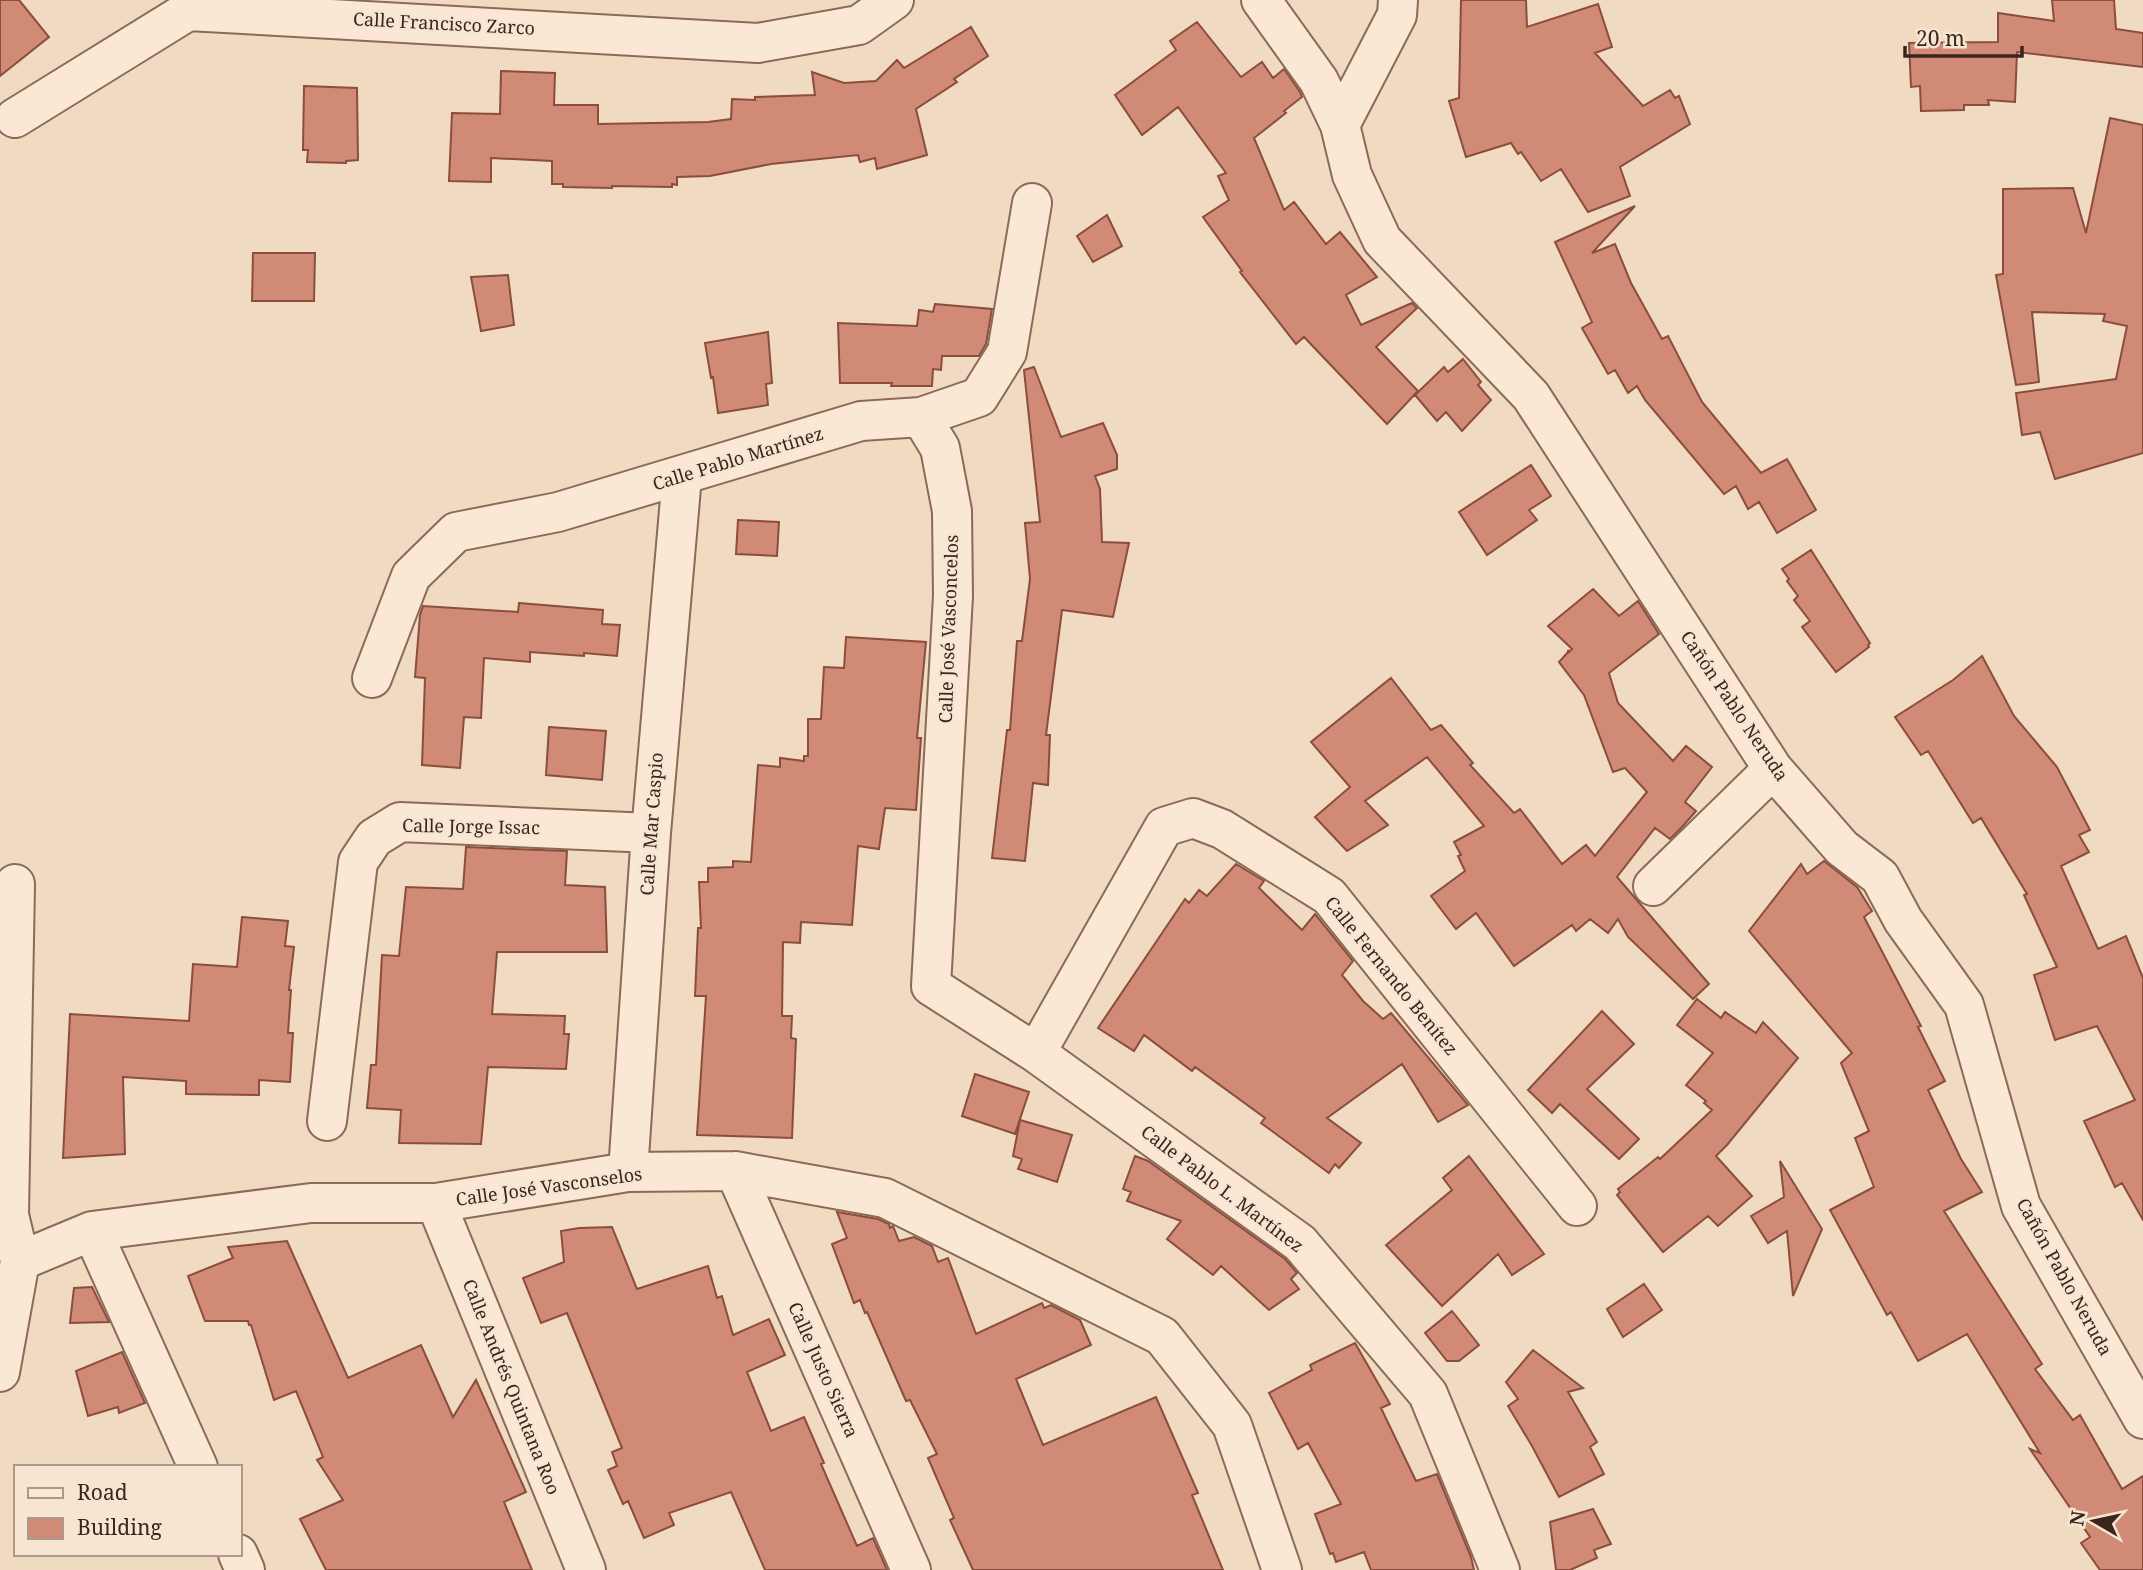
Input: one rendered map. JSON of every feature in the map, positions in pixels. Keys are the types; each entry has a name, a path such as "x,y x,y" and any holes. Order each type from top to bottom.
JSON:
{"street":[{"name":"Calle Francisco Zarco","path":"15,118 186,6 451,12 758,43 859,25 894,0"},
{"name":"Cañón Pablo Neruda","path":"1261,0 1319,81 1340,125 1352,175 1382,240 1531,396 1773,769 1842,848 1880,877 1903,920 1964,1005 2021,1206 2143,1419"},
{"path":"1340,125 1397,15 1398,0"},
{"path":"921,417 979,397 1007,352 1032,203"},
{"name":"Calle Pablo Martínez","path":"372,678 411,576 456,532 558,512 861,421 921,417"},
{"name":"Calle José Vasconcelos","path":"921,417 940,448 952,511 953,596 931,986"},
{"name":"Calle Mar Caspio","path":"628,1172 651,833 682,476"},
{"path":"1653,886 1773,769"},
{"name":"Calle Fernando Benítez","path":"1036,1053 1164,827 1193,818 1222,829 1329,896 1577,1206"},
{"name":"Calle Jorge Issac","path":"327,1121 358,862 374,838 400,822 651,833"},
{"path":"0,1372 20,1261 4,1217 15,884"},
{"name":"Calle Pablo L. Martínez","path":"931,986 1036,1053 1300,1243 1427,1394 1500,1570"},
{"name":"Calle José Vasconselos","path":"20,1261 92,1231 311,1203 436,1203 628,1172 735,1171 885,1198 1162,1336 1231,1425 1282,1570"},
{"name":"Calle Justo Sierra","path":"735,1171 911,1570"},
{"name":"Calle Andrés Quintana Roo","path":"436,1203 586,1570"},
{"path":"92,1231 197,1465"}],"building":[{"path":"0,0 19,0 49,37 0,76"},
{"path":"1461,0 1526,0 1527,27 1598,4 1612,47 1595,53 1643,106 1670,90 1675,98 1679,96 1690,124 1620,167 1630,196 1588,212 1561,169 1541,181 1521,152 1518,154 1511,143 1466,157 1449,101 1459,98"},
{"path":"2052,0 2114,0 2116,29 2143,33 2143,67 2017,52 2015,102 1988,100 1989,105 1964,105 1964,110 1921,111 1920,86 1911,87 1909,43 1998,42 1998,13 2054,21"},
{"path":"1197,22 1241,77 1262,62 1273,78 1284,69 1300,92 1302,97 1284,111 1286,113 1254,138 1284,210 1294,202 1326,244 1340,232 1377,277 1346,295 1361,325 1412,303 1417,308 1376,347 1418,391 1387,424 1304,337 1296,344 1240,272 1242,271 1203,217 1229,200 1218,176 1226,173 1178,107 1142,135 1115,95 1176,50 1170,41"},
{"path":"971,27 988,56 954,79 957,82 916,109 927,155 877,169 875,158 860,162 858,155 771,164 710,176 677,177 677,185 672,184 672,187 612,188 563,187 563,184 552,184 552,161 491,158 491,182 449,181 452,113 500,114 501,71 555,73 554,105 598,105 598,124 708,122 731,119 732,99 755,100 755,97 815,95 812,72 844,83 876,81 897,60 904,68"},
{"path":"304,86 357,88 358,160 346,163 307,162 308,150 303,150"},
{"path":"2110,118 2143,125 2143,453 2055,479 2040,432 2022,435 2016,393 2116,379 2127,326 2103,321 2105,314 2032,312 2039,382 2016,385 1996,275 2003,274 2003,189 2073,188 2086,233"},
{"path":"1635,206 1592,253 1615,244 1631,283 1662,339 1668,336 1702,402 1761,473 1787,459 1816,510 1777,533 1759,502 1748,509 1736,486 1724,494 1645,400 1637,386 1628,393 1615,370 1608,374 1582,328 1592,322 1555,242"},
{"path":"1107,215 1122,246 1093,262 1077,236"},
{"path":"253,253 315,253 314,301 252,301"},
{"path":"508,275 514,325 481,331 471,277"},
{"path":"935,304 992,309 986,344 979,356 942,356 941,370 933,369 932,386 840,383 838,323 917,326 919,310 933,312"},
{"path":"768,332 772,383 766,384 768,405 718,413 705,343"},
{"path":"1463,359 1481,382 1478,385 1491,400 1462,431 1446,412 1437,421 1415,395 1444,367 1448,372"},
{"path":"1034,367 1061,437 1103,423 1117,455 1117,469 1095,476 1100,489 1102,542 1129,543 1113,617 1062,610 1046,735 1050,735 1048,785 1033,783 1025,861 992,858 1007,730 1010,730 1017,641 1022,641 1030,579 1025,523 1040,522 1024,370"},
{"path":"1531,465 1551,496 1529,510 1537,520 1487,555 1459,512"},
{"path":"738,520 779,522 777,556 736,554"},
{"path":"1811,550 1870,643 1869,647 1836,672 1802,627 1810,621 1794,600 1798,596 1782,569"},
{"path":"1593,589 1619,616 1638,601 1659,634 1609,673 1618,703 1673,761 1686,746 1712,767 1685,802 1696,811 1670,839 1655,828 1617,877 1709,984 1693,999 1628,937 1618,919 1608,933 1590,919 1576,931 1572,925 1514,966 1476,913 1456,929 1431,896 1465,871 1454,842 1484,826 1427,757 1365,801 1388,825 1347,851 1315,817 1350,787 1311,742 1391,678 1431,730 1441,725 1473,763 1470,765 1514,813 1520,809 1562,864 1586,845 1595,856 1647,792 1625,768 1613,772 1584,695 1559,662 1568,650 1569,652 1572,649 1548,626"},
{"path":"519,603 603,610 602,624 620,625 617,656 530,652 530,662 484,658 481,718 464,717 460,768 422,765 425,678 415,677 423,606 518,612"},
{"path":"846,637 926,642 917,738 921,738 916,810 885,808 879,849 858,846 852,925 801,922 800,943 783,942 782,1016 792,1016 791,1038 796,1039 792,1138 697,1135 706,996 695,996 698,928 701,928 699,882 708,882 708,868 733,867 733,861 751,862 758,765 780,767 780,758 804,761 804,756 808,756 808,719 821,719 824,667 844,668"},
{"path":"1982,656 2014,716 2057,767 2090,830 2079,835 2089,852 2061,866 2098,949 2126,936 2143,978 2143,1220 2122,1183 2115,1187 2084,1121 2135,1100 2097,1026 2055,1040 2034,975 2057,967 2024,895 2027,894 1981,818 1973,823 1928,751 1921,755 1895,717 1953,680"},
{"path":"549,727 606,731 602,780 546,775"},
{"path":"466,847 567,851 565,885 605,887 607,952 497,952 492,1014 565,1016 564,1034 569,1034 566,1069 488,1067 481,1144 399,1143 401,1110 367,1108 371,1065 376,1065 382,955 399,956 406,887 463,889"},
{"path":"1824,861 1857,887 1872,911 1864,917 1921,1026 1918,1027 1945,1081 1928,1090 1961,1159 1982,1192 1944,1211 2042,1364 2035,1369 2073,1420 2080,1415 2122,1489 2143,1476 2143,1570 2100,1570 2081,1543 2090,1537 2030,1449 2040,1453 1967,1334 1918,1361 1891,1312 1887,1315 1830,1210 1874,1187 1855,1138 1869,1131 1841,1063 1852,1053 1749,931 1801,864 1807,874"},
{"path":"1236,864 1264,881 1259,888 1302,930 1315,914 1353,961 1342,975 1363,1001 1383,1019 1391,1013 1468,1105 1438,1122 1402,1064 1327,1118 1361,1143 1339,1168 1335,1164 1329,1173 1261,1123 1265,1118 1195,1067 1192,1071 1144,1035 1134,1051 1098,1028 1185,899 1189,903 1199,890 1207,896"},
{"path":"242,917 288,921 285,946 294,947 289,990 288,1033 293,1033 290,1082 259,1080 259,1095 186,1094 186,1081 123,1077 125,1154 63,1158 70,1014 189,1021 193,964 237,967"},
{"path":"1697,999 1721,1018 1725,1012 1756,1033 1763,1022 1798,1058 1716,1156 1752,1196 1718,1226 1708,1216 1663,1252 1617,1195 1620,1192 1618,1189 1658,1157 1660,1159 1712,1110 1704,1103 1706,1101 1686,1085 1713,1053 1677,1025"},
{"path":"1602,1011 1634,1044 1587,1089 1639,1139 1619,1159 1560,1104 1552,1113 1528,1090"},
{"path":"975,1074 1029,1092 1015,1134 962,1116"},
{"path":"1020,1120 1072,1135 1057,1182 1018,1169 1022,1159 1013,1156"},
{"path":"1135,1156 1148,1161 1285,1259 1297,1273 1291,1279 1299,1289 1269,1310 1221,1266 1213,1275 1167,1239 1181,1221 1127,1201 1131,1192 1123,1189"},
{"path":"1469,1156 1544,1254 1512,1275 1498,1254 1442,1306 1386,1245 1452,1190 1443,1178"},
{"path":"1780,1161 1822,1229 1793,1296 1787,1231 1768,1243 1751,1216 1784,1197"},
{"path":"837,1212 878,1219 889,1224 890,1228 893,1226 899,1241 914,1237 932,1246 938,1262 948,1258 976,1334 1042,1303 1044,1308 1051,1305 1080,1320 1091,1345 1016,1379 1043,1445 1156,1397 1198,1493 1192,1495 1223,1570 973,1570 950,1520 954,1518 928,1458 937,1454 910,1400 906,1401 867,1312 865,1313 860,1300 854,1303 832,1244 847,1238"},
{"path":"612,1227 637,1289 708,1266 717,1298 722,1296 733,1335 769,1319 785,1355 747,1372 771,1431 804,1417 824,1463 821,1464 857,1546 873,1538 887,1570 765,1570 731,1492 669,1513 674,1525 644,1538 628,1501 623,1504 608,1470 617,1466 612,1452 622,1448 567,1313 541,1323 523,1278 564,1262 561,1231"},
{"path":"287,1241 348,1378 421,1345 453,1417 476,1380 526,1492 504,1502 532,1570 326,1570 300,1519 343,1500 317,1460 323,1457 296,1391 274,1400 251,1325 248,1321 205,1321 188,1276 233,1258 228,1247"},
{"path":"1644,1284 1662,1310 1623,1337 1607,1309"},
{"path":"92,1287 109,1322 70,1323 74,1288"},
{"path":"1452,1311 1479,1345 1459,1361 1447,1361 1425,1333"},
{"path":"1355,1343 1390,1404 1381,1408 1416,1481 1437,1474 1474,1570 1371,1570 1364,1552 1336,1562 1333,1553 1330,1554 1315,1514 1341,1504 1308,1443 1298,1449 1269,1393 1312,1370 1310,1365"},
{"path":"1533,1350 1583,1388 1568,1392 1597,1442 1590,1447 1604,1474 1559,1497 1508,1406 1518,1399 1506,1382"},
{"path":"122,1352 145,1403 119,1413 118,1407 88,1416 76,1371"},
{"path":"1593,1509 1611,1544 1594,1550 1597,1558 1570,1570 1556,1570 1550,1522"}]}
